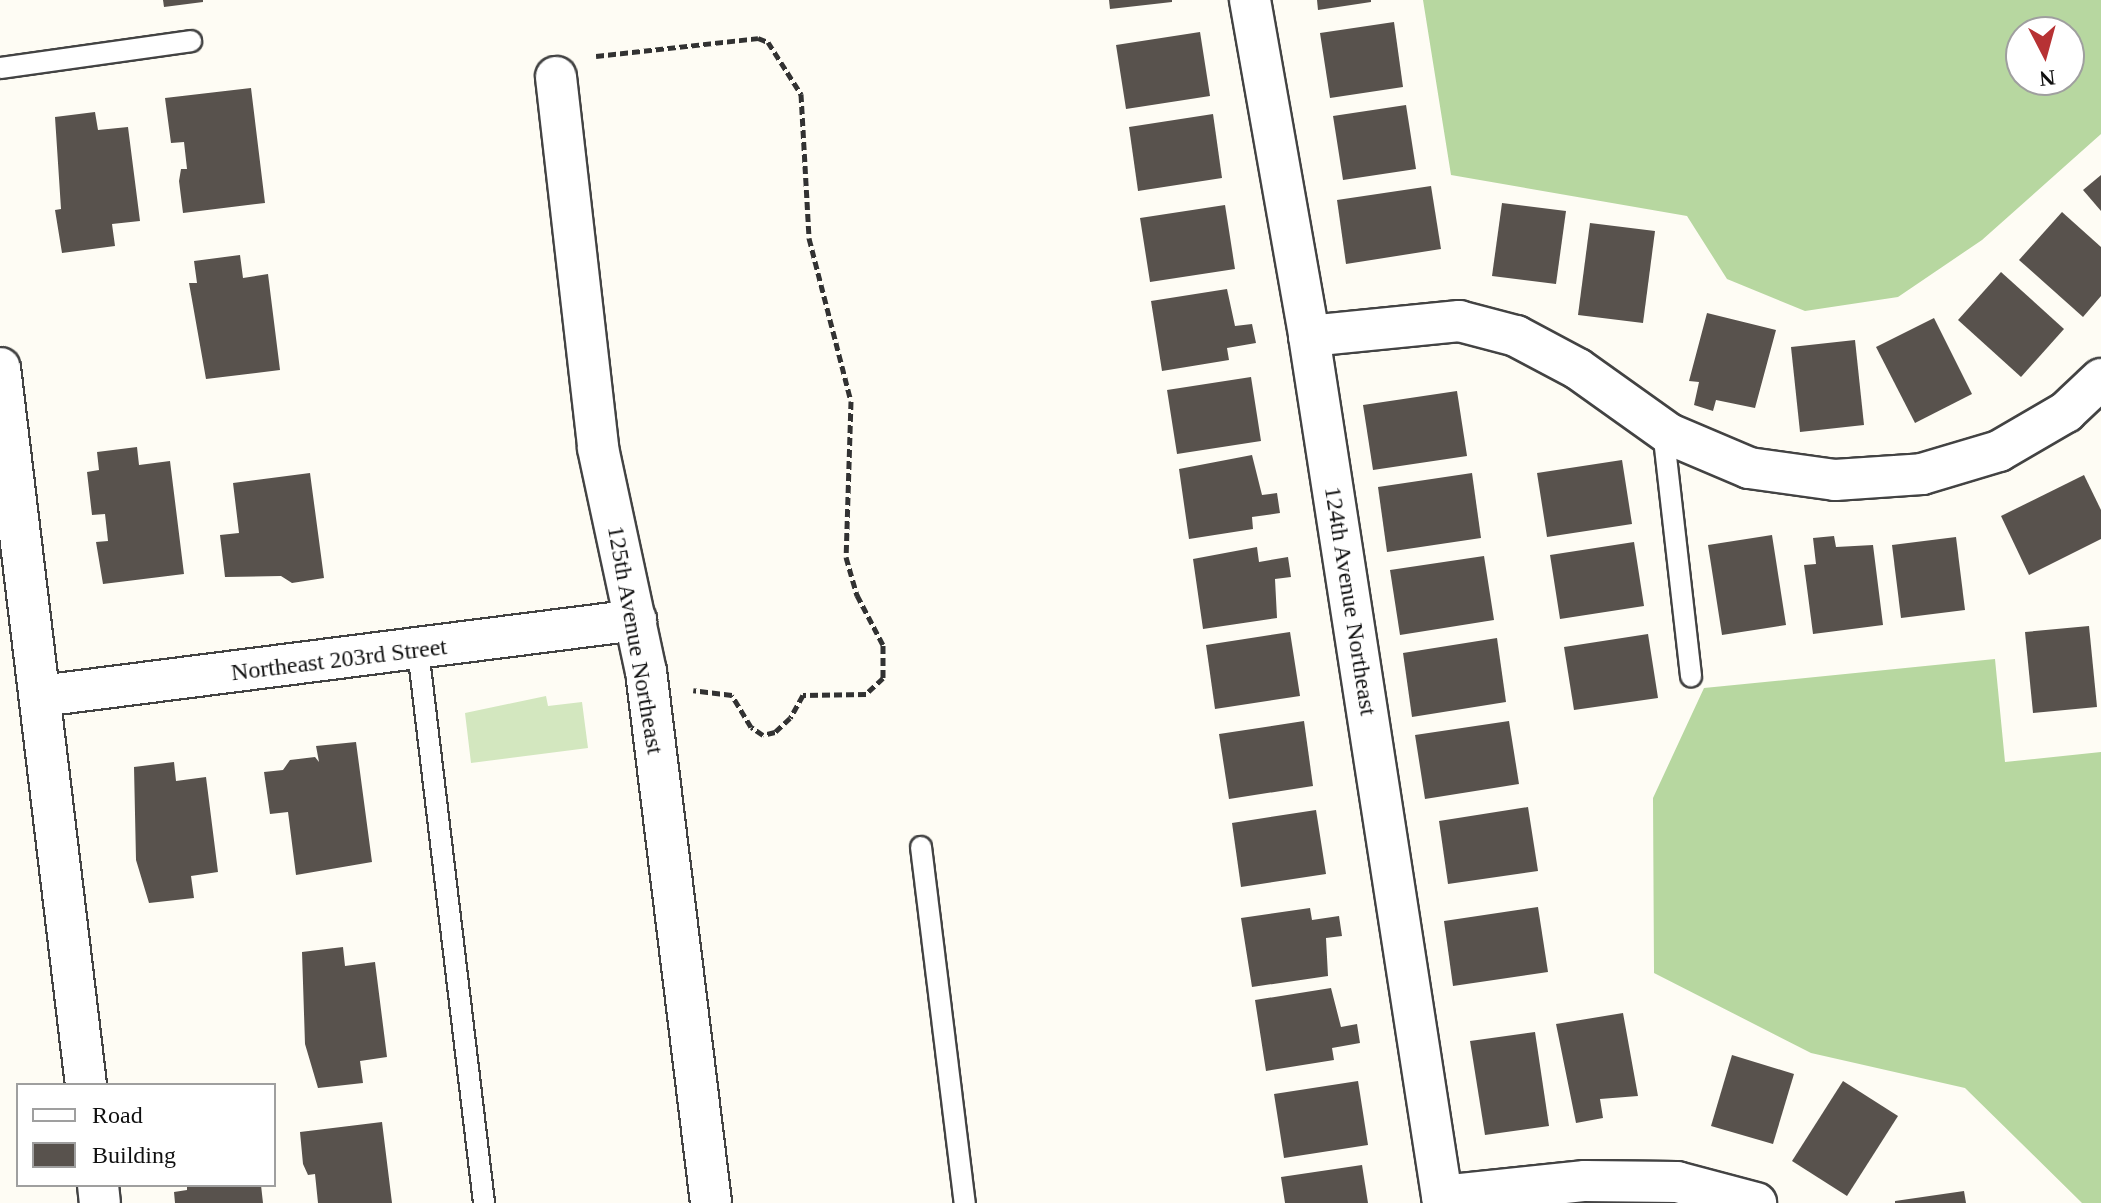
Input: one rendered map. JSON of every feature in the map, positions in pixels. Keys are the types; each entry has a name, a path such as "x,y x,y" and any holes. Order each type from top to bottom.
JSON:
{"street":[{"name":"124th Avenue Northeast","path":"1250,0 1309,336 1442,1200"},
{"name":"125th Avenue Northeast","path":"556,77 598,448 636,620 711,1203"},
{"path":"1309,336 1459,321 1516,336 1578,369 1663,430 1749,468 1835,480 1922,474 1999,451 2066,412 2100,383"},
{"path":"0,368 86,1083"},
{"name":"Northeast 203rd Street","path":"41,696 636,620"},
{"path":"1442,1200 1585,1181 1662,1182 1756,1203"}],"lane":[{"path":"0,68 191,41"},
{"path":"1663,430 1691,676"},
{"path":"418,650 484,1203"},
{"path":"921,847 965,1203"}],"path":[{"path":"596,56 758,38 768,42 801,94 809,238 851,401 846,557 857,595 883,645 883,678 866,694 803,695 790,718 775,732 763,735 751,727 732,695 693,690"}],"green space":[{"path":"1423,0 2101,0 2101,134 1982,240 1898,297 1805,311 1727,279 1687,216 1451,175"},
{"path":"1995,659 2005,762 2101,752 2101,1203 2082,1203 1965,1088 1811,1053 1654,973 1653,798 1704,688"},
{"path":"546,696 548,706 582,702 588,748 471,763 465,713"}],"building":[{"path":"163,0 203,0 203,2 164,7"},
{"path":"1109,0 1172,0 1172,2 1110,9"},
{"path":"1317,0 1371,0 1371,2 1318,10"},
{"path":"1394,22 1403,87 1330,98 1320,33"},
{"path":"1200,32 1210,96 1126,109 1116,45"},
{"path":"251,88 265,203 183,213 179,181 181,169 187,169 184,142 171,143 165,98"},
{"path":"1406,105 1416,169 1343,180 1333,116"},
{"path":"95,112 98,130 128,127 140,221 112,224 115,246 62,253 55,210 61,209 55,117"},
{"path":"1213,114 1222,178 1138,191 1129,127"},
{"path":"2101,175 2101,211 2083,190"},
{"path":"1431,186 1441,249 1346,264 1337,200"},
{"path":"1502,203 1566,211 1556,284 1492,276"},
{"path":"1225,205 1235,269 1150,282 1140,218"},
{"path":"2062,212 2101,247 2101,296 2083,317 2019,260"},
{"path":"1590,223 1655,231 1643,323 1578,315"},
{"path":"240,255 243,278 268,274 280,370 206,379 189,283 197,283 194,261"},
{"path":"2001,272 2064,329 2021,377 1958,320"},
{"path":"1227,289 1235,326 1252,324 1256,343 1227,348 1229,360 1162,371 1151,301"},
{"path":"1707,313 1776,330 1755,408 1716,400 1713,411 1694,405 1699,382 1689,381"},
{"path":"1934,318 1972,394 1915,423 1876,347"},
{"path":"1855,340 1864,425 1800,432 1791,347"},
{"path":"1251,377 1261,441 1177,454 1167,390"},
{"path":"1457,391 1467,456 1373,470 1363,405"},
{"path":"137,447 139,465 170,461 184,574 103,584 96,542 108,541 105,514 92,515 87,472 99,470 97,452"},
{"path":"1252,455 1262,495 1277,493 1280,513 1252,517 1253,529 1189,539 1179,469"},
{"path":"1622,460 1632,524 1547,537 1537,473"},
{"path":"310,473 324,578 292,583 281,576 225,577 220,535 239,533 233,483"},
{"path":"1472,473 1481,538 1387,552 1378,487"},
{"path":"2084,475 2101,510 2101,539 2029,575 2001,516"},
{"path":"1772,535 1786,625 1722,635 1708,545"},
{"path":"1834,536 1836,547 1873,545 1883,625 1813,634 1804,565 1816,564 1813,538"},
{"path":"1956,537 1965,610 1901,618 1892,545"},
{"path":"1634,542 1644,606 1560,619 1550,555"},
{"path":"1257,547 1259,562 1288,557 1291,577 1275,579 1277,618 1203,629 1193,559"},
{"path":"1484,556 1494,620 1400,635 1390,570"},
{"path":"2089,626 2097,707 2033,713 2025,632"},
{"path":"1290,632 1300,696 1215,709 1206,645"},
{"path":"1648,634 1658,698 1574,710 1564,647"},
{"path":"1497,638 1506,702 1412,717 1403,653"},
{"path":"1304,721 1313,786 1229,799 1219,734"},
{"path":"1509,721 1519,784 1425,799 1415,735"},
{"path":"356,742 372,862 296,875 288,812 270,814 264,772 283,770 290,760 315,757 319,762 316,746"},
{"path":"174,762 176,781 206,777 218,872 191,876 194,898 149,903 136,860 134,767"},
{"path":"1528,807 1538,871 1448,884 1439,821"},
{"path":"1316,810 1326,874 1241,887 1232,823"},
{"path":"1538,907 1548,972 1453,986 1444,921"},
{"path":"1310,908 1312,920 1339,916 1342,936 1326,938 1328,976 1252,987 1241,918"},
{"path":"343,947 345,966 375,962 387,1057 360,1061 363,1083 318,1088 305,1044 302,952"},
{"path":"1331,988 1341,1027 1357,1024 1360,1043 1332,1048 1334,1060 1266,1071 1255,1000"},
{"path":"1623,1013 1638,1096 1600,1099 1603,1118 1576,1123 1556,1024"},
{"path":"1535,1032 1549,1126 1485,1135 1470,1041"},
{"path":"1732,1055 1794,1074 1773,1144 1711,1126"},
{"path":"1358,1081 1368,1145 1284,1158 1274,1094"},
{"path":"1843,1081 1898,1116 1847,1196 1792,1161"},
{"path":"382,1122 392,1203 318,1203 315,1174 308,1175 303,1164 300,1132"},
{"path":"1362,1165 1368,1203 1285,1203 1281,1177"},
{"path":"187,1187 261,1187 263,1203 175,1203 174,1192 187,1190"},
{"path":"1964,1191 1966,1203 1895,1203 1895,1201"}]}
